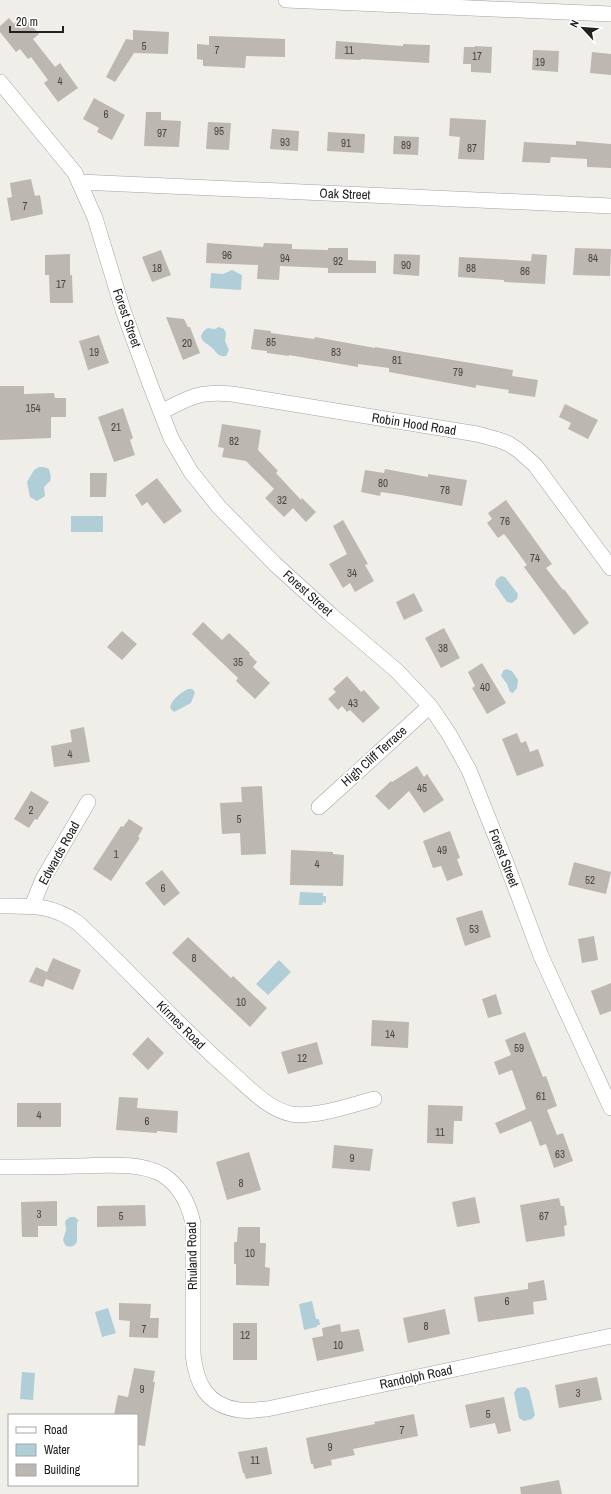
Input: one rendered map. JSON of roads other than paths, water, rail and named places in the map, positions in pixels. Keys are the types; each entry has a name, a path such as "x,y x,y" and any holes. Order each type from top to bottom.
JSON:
{"street":[{"path":"286,0 611,14"},
{"name":"Forest Street","path":"0,82 69,164 80,182 95,218 123,310 171,438 181,457 199,484 219,507 275,564 397,671 430,706 449,734 468,770 505,860 541,956 611,1108"},
{"name":"Oak Street","path":"80,182 611,206"},
{"name":"Robin Hood Road","path":"161,412 193,396 203,393 216,392 470,432 499,440 518,450 535,465 611,568"},
{"name":"High Cliff Terrace","path":"319,807 430,706"},
{"name":"Edwards Road","path":"32,906 43,879 88,802"},
{"name":"Kirmes Road","path":"0,906 32,906 57,911 78,923 205,1049 254,1092 277,1108 291,1113 309,1114 374,1099"},
{"name":"Rhuland Road","path":"0,1167 136,1167 157,1172 165,1176 173,1183 185,1200 190,1211 192,1224 192,1354 195,1371 199,1384 209,1396 221,1405"},
{"name":"Randolph Road","path":"221,1405 239,1410 267,1408 611,1336"}],"water":[{"path":"232,270 242,275 241,290 210,288 211,273 223,274"},
{"path":"219,327 224,329 226,333 225,341 229,350 226,356 219,355 201,338 202,333 206,329 215,329"},
{"path":"39,467 49,469 51,477 50,481 44,487 45,496 37,501 30,497 27,482 34,470"},
{"path":"71,516 103,516 103,532 71,532"},
{"path":"501,576 505,577 518,594 517,599 512,603 507,602 495,585 496,580"},
{"path":"506,669 512,671 518,680 517,688 513,693 510,692 507,684 501,676 503,671"},
{"path":"188,689 192,689 195,692 191,703 174,712 170,708 174,699"},
{"path":"300,892 323,893 323,896 326,896 326,903 323,902 322,905 299,905"},
{"path":"279,960 291,972 268,995 256,984"},
{"path":"70,1217 75,1217 79,1221 77,1222 77,1242 75,1245 70,1247 65,1245 63,1240 66,1230 65,1221"},
{"path":"312,1301 316,1319 319,1319 320,1325 304,1330 299,1304"},
{"path":"108,1308 116,1333 102,1337 95,1312"},
{"path":"22,1372 35,1373 33,1400 20,1399"},
{"path":"525,1387 529,1390 535,1415 532,1419 524,1421 519,1418 514,1393 517,1388"}]}
